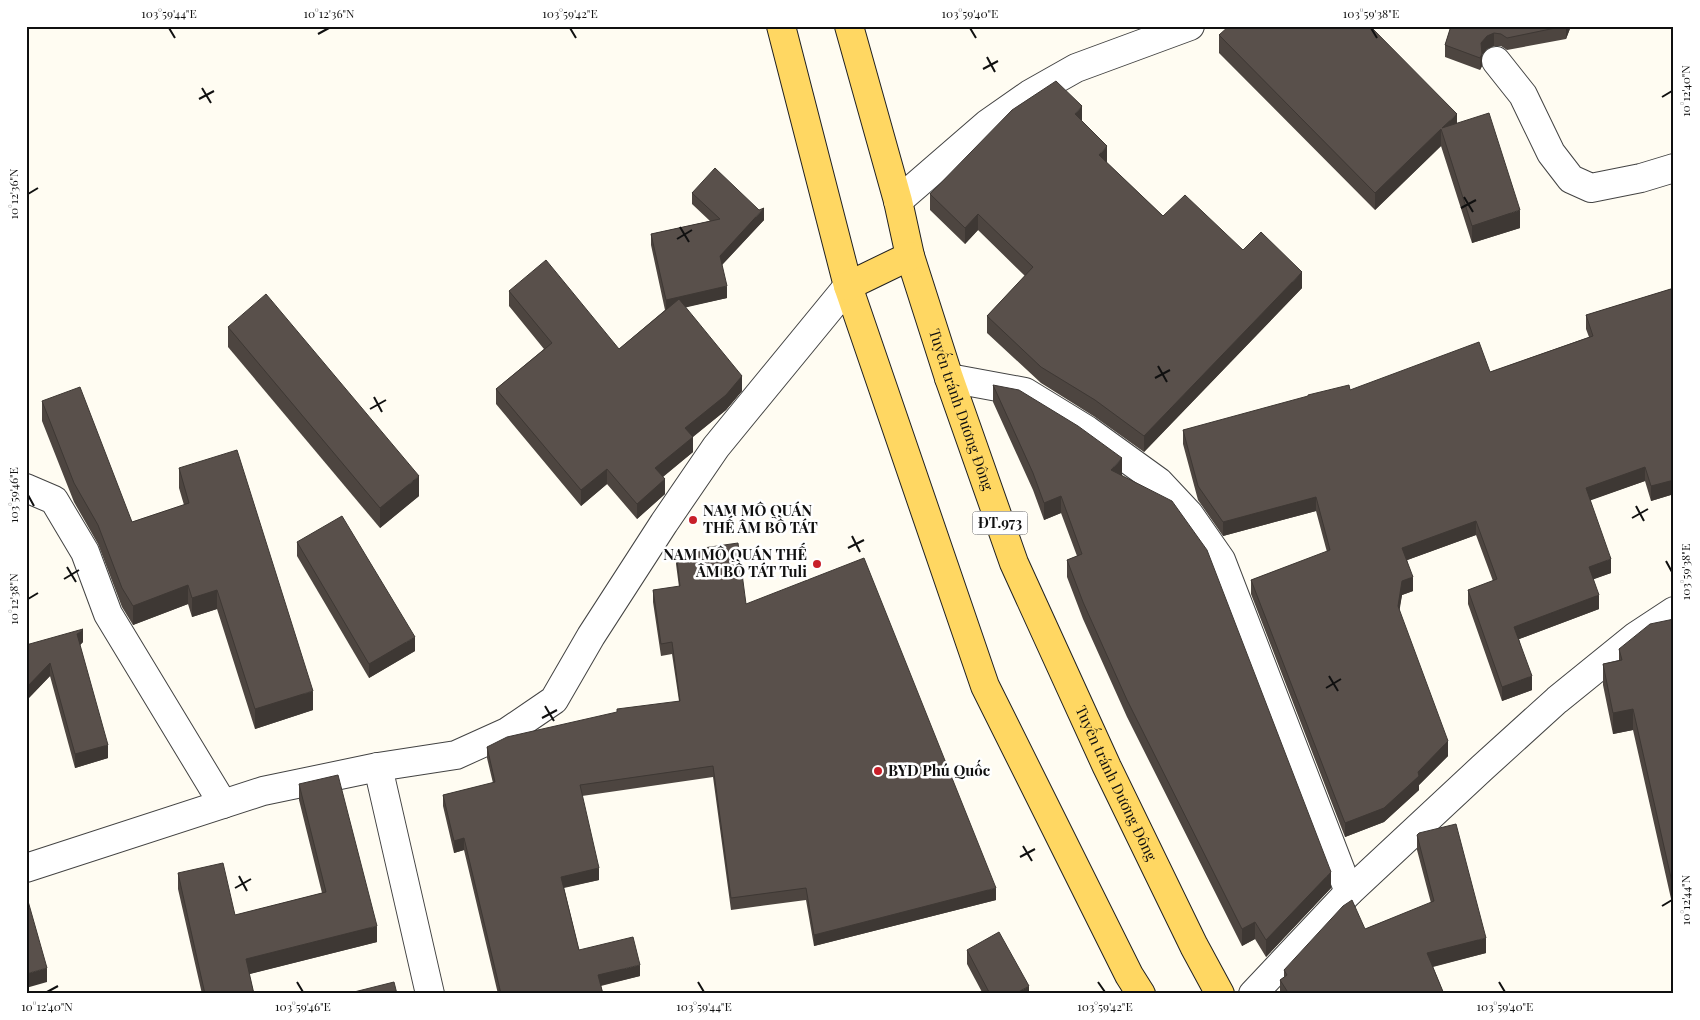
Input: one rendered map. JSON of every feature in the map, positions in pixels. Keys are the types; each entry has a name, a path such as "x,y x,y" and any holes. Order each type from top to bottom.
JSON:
{"main road":[{"path":"780,26 848,286 985,686 1129,975 1141,994"},
{"name":"Tuyến tránh Dương Đông","path":"849,26 898,201 910,256 1014,563 1107,767 1194,946 1220,994"},
{"path":"848,286 910,256"}],"street":[{"path":"898,201 987,124 1030,94 1076,68 1190,26"},
{"path":"1496,61 1523,95 1551,153 1571,180 1590,188 1641,178 1674,168"},
{"path":"26,868 263,791 378,766 456,755 507,732 554,700 591,636 716,447 848,286"},
{"path":"950,378 1025,392 1087,430 1159,482 1189,514 1221,560 1348,892"},
{"path":"26,488 54,500 85,552 108,614 223,804"},
{"path":"1253,994 1348,892 1557,700 1636,636 1674,611"},
{"path":"378,766 430,994"}],"building":[{"path":"1229,26 1370,26 1457,114 1442,128 1489,113 1520,210 1472,226 1441,129 1375,193 1219,35"},
{"path":"1451,26 1565,26 1507,38 1501,34 1494,33 1487,36 1481,43 1482,54 1480,58 1445,45"},
{"path":"1056,81 1082,106 1075,114 1107,146 1099,155 1163,216 1185,195 1243,250 1261,232 1302,272 1144,436 1095,400 1041,367 987,316 1033,267 978,214 965,228 930,194 1012,110"},
{"path":"715,168 759,210 764,208 720,256 727,286 666,300 651,234 720,219 692,193"},
{"path":"546,260 619,349 679,299 742,376 726,395 685,428 693,437 655,468 665,479 637,504 607,469 581,490 496,389 552,343 509,291"},
{"path":"1674,288 1674,480 1651,486 1645,467 1586,488 1611,559 1589,567 1599,595 1514,627 1532,676 1502,687 1468,590 1497,579 1476,521 1402,548 1413,577 1402,581 1398,606 1448,741 1418,772 1419,776 1384,808 1345,823 1251,580 1330,550 1316,497 1223,522 1198,486 1183,430 1349,385 1350,390 1479,342 1490,372 1593,336 1586,315"},
{"path":"266,294 419,476 380,508 228,327"},
{"path":"993,385 1019,390 1078,426 1122,458 1111,470 1172,501 1207,550 1331,872 1266,940 1255,922 1242,929 1127,700 1083,602 1067,560 1082,554 1061,496 1044,503 1033,473"},
{"path":"80,387 132,522 189,503 179,468 237,450 313,691 255,709 217,590 192,598 188,585 133,606 122,588 98,525 74,483 42,401"},
{"path":"342,516 415,637 369,664 297,542"},
{"path":"738,543 746,604 864,558 996,888 814,935 806,888 731,898 713,766 580,785 599,868 561,877 579,950 633,937 640,965 598,975 603,994 501,994 464,838 454,841 443,795 495,782 487,747 507,737 617,712 617,709 680,701 672,642 661,644 653,590 680,586 676,552"},
{"path":"1674,619 1674,891 1633,709 1613,713 1603,664 1622,660 1619,649 1650,624"},
{"path":"83,629 77,634 108,745 75,754 50,663 26,688 26,645"},
{"path":"338,775 377,926 246,959 254,994 205,994 178,873 223,863 235,915 326,892 299,784"},
{"path":"1456,824 1486,938 1427,953 1444,994 1289,994 1280,980 1287,975 1284,970 1343,906 1352,900 1365,929 1434,901 1417,835"},
{"path":"26,894 47,968 26,974"},
{"path":"999,932 1029,986 1015,994 990,994 967,950"},
{"path":"394,982 397,994 346,994"}],"place":[{"name":"NAM MÔ QUÁN THẾ ÂM BỒ TÁT","path":"693,520"},
{"name":"NAM MÔ QUÁN THẾ ÂM BỒ TÁT Tuli","path":"817,564"},
{"name":"BYD Phú Quốc","path":"878,771"}]}
